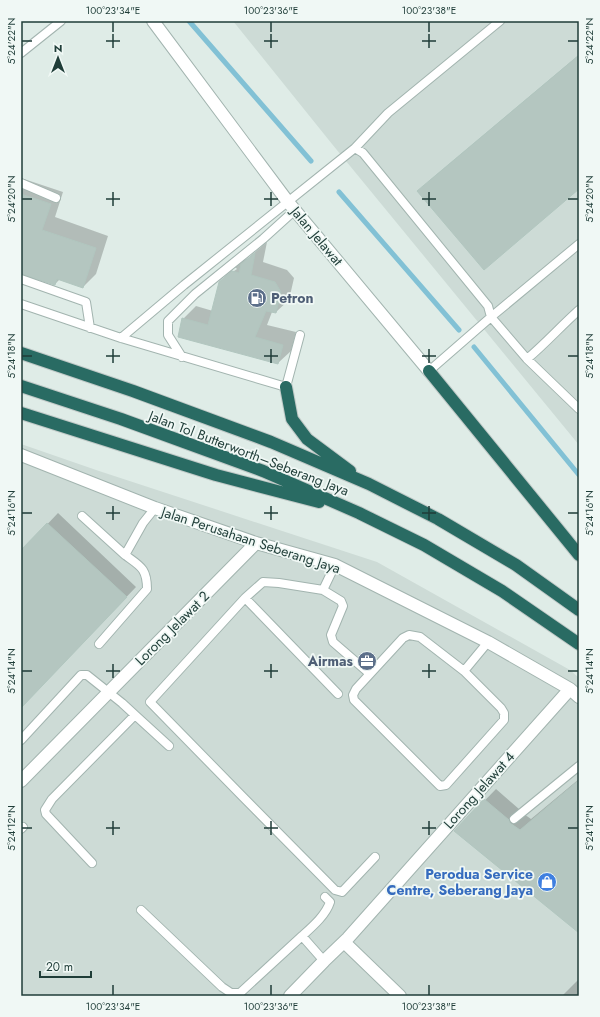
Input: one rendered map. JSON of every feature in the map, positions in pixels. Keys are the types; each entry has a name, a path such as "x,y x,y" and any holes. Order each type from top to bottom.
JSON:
{"highway":[{"name":"Jalan Tol Butterworth–Seberang Jaya","path":"21,353 133,391 271,442 369,484 438,519 516,565 579,610"},
{"path":"429,371 579,555"},
{"name":"Jalan Tol Butterworth–Seberang Jaya","path":"21,386 121,419 263,471 359,513 424,545 502,590 579,644"},
{"path":"286,387 292,419 307,439 369,484"},
{"path":"21,413 216,475 359,513"}],"street":[{"name":"Jalan Jelawat","path":"153,21 292,206 429,371"},
{"name":"Jalan Perusahaan Seberang Jaya","path":"21,455 155,508 256,543 334,565 488,642 570,689 579,697"},
{"name":"Lorong Jelawat 2","path":"21,781 256,543"},
{"name":"Lorong Jelawat 4","path":"290,996 324,960 344,942 570,689"},
{"path":"344,942 400,996"}],"lane":[{"path":"21,53 61,21"},
{"path":"182,357 168,335 168,321 194,294 263,239 292,206 355,148 388,114 500,21"},
{"path":"355,148 363,153 488,306 491,317 527,359 579,409"},
{"path":"21,183 56,198"},
{"path":"121,338 184,285 292,206"},
{"path":"429,371 579,244"},
{"path":"21,279 86,302 90,328"},
{"path":"21,304 121,338 286,387 300,335"},
{"path":"527,359 578,312"},
{"path":"125,555 143,522 155,508"},
{"path":"82,516 146,574 147,589 99,644"},
{"path":"323,590 334,565"},
{"path":"370,674 332,642 331,635 343,606 341,601 323,590 263,582 245,598 150,702 335,890 342,892 375,857"},
{"path":"245,598 338,694"},
{"path":"410,635 420,637 464,671 501,708 504,713 504,720 446,785 440,786 354,700 353,694 403,638 410,635"},
{"path":"464,671 488,642"},
{"path":"21,740 81,675 87,675 136,715 169,746"},
{"path":"92,863 46,814 45,810 52,799 136,715"},
{"path":"514,819 579,766"},
{"path":"141,910 222,987 231,993 240,993 309,930 328,908 330,902 325,897"},
{"path":"302,936 324,960"}],"shaded area":[{"path":"233,21 579,21 579,445 332,144"},
{"path":"21,444 377,562 570,670 579,678 579,996 21,996"}],"building":[{"path":"579,55 579,189 484,270 417,191"},
{"path":"21,194 51,204 42,230 96,248 83,288 57,279 55,285 21,274"},
{"path":"255,253 251,275 275,282 281,292 276,313 266,311 255,337 283,345 278,364 178,337 182,318 208,325 219,282 232,271 239,273 241,264"},
{"path":"47,523 127,597 21,708 21,550"},
{"name":"Perodua Service Centre, Seberang Jaya","path":"579,780 579,933 454,831 484,799 509,820 510,823 520,830"}],"waterway":[{"path":"189,21 311,161"},
{"path":"339,192 459,330"},
{"path":"474,347 579,475"}],"place":[{"name":"Petron","path":"257,298"},
{"name":"Airmas","path":"367,661"},
{"name":"Perodua Service Centre, Seberang Jaya","path":"547,882"}]}
